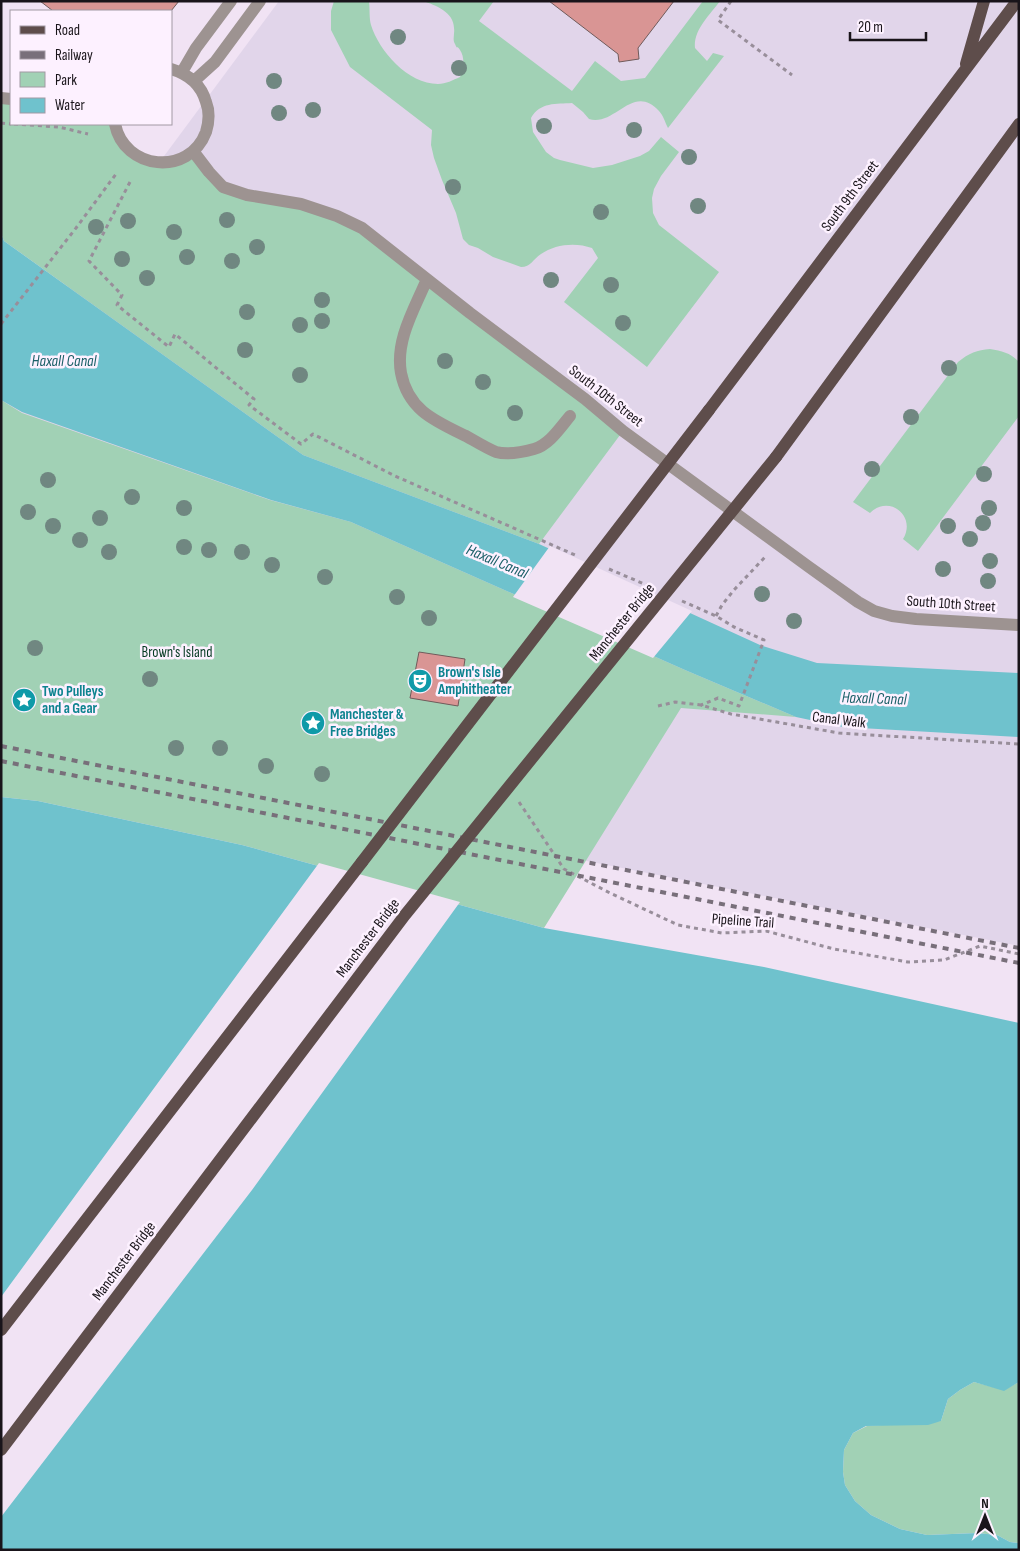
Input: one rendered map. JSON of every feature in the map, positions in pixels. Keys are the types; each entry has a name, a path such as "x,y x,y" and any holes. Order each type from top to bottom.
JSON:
{"main road":[{"path":"963,74 984,1"},
{"name":"South 9th Street","path":"1,1330 709,410 1017,1"},
{"name":"Manchester Bridge","path":"1,1450 406,915 776,458 1019,124"}],"street":[{"path":"115,125 122,142 131,152 152,162 176,161 193,151 203,139 208,124 209,108 204,93 194,81 177,71 231,1"},
{"path":"194,81 215,62 260,1"},
{"name":"South 10th Street","path":"193,151 223,187 247,195 301,204 338,216 362,228 624,431 858,602 892,616 1019,625"},
{"path":"427,279 403,335 401,350 401,371 406,390 418,408 432,419 497,452 536,449 552,438 570,416"}],"path":[{"path":"731,1 718,20 792,75"},
{"path":"27,125 58,127 88,134"},
{"path":"1,324 116,174"},
{"path":"130,182 89,261 122,295 117,305 169,347 175,334 254,399 249,405 301,444 313,434 395,476 584,558"},
{"path":"716,616 734,590 767,555"},
{"path":"601,566 653,588"},
{"path":"679,600 764,640 739,706 718,698 702,705"},
{"name":"Canal Walk","path":"658,706 675,702 702,705 731,714 839,733 1019,744"},
{"name":"Pipeline Trail","path":"514,795 564,869 678,926 722,934 766,931 834,949 908,962 944,960 980,946 1019,954"}],"shaded area":[{"path":"279,1 1019,1 1019,946 1,746 1,376"}],"green space":[{"path":"334,1 369,1 371,25 388,55 396,64 416,78 427,83 438,84 447,83 460,77 463,67 463,56 454,42 454,28 451,18 443,10 423,1 494,1 479,21 572,91 595,61 621,81 645,78 703,1 720,1 699,29 695,48 707,61 713,53 724,56 668,128 659,111 650,103 641,101 632,103 598,120 589,119 572,103 544,106 531,118 533,132 546,152 554,158 593,168 612,165 640,156 649,151 661,137 679,152 654,189 652,198 653,213 659,225 719,272 647,367 564,302 598,258 592,248 579,245 559,246 538,256 530,264 521,267 493,257 469,245 463,239 456,213 434,158 431,145 432,130 350,67 331,30 331,11"},
{"path":"1,98 10,99 10,125 115,125 116,131 152,162 193,151 223,187 337,216 623,431 539,544 303,455 4,241 1,233"},
{"path":"990,349 1013,356 1019,362 1019,416 918,551 903,539 906,523 904,516 899,510 885,506 877,508 870,513 853,502 958,362 973,352"},
{"name":"Brown's Island","path":"1,400 22,413 270,500 351,522 685,670 796,717 681,708 544,928 242,845 38,801 1,797"},
{"path":"974,1382 1004,1390 1019,1382 1019,1543 1010,1542 997,1535 977,1533 927,1535 900,1529 871,1515 855,1501 845,1485 843,1472 844,1450 853,1433 867,1426 941,1421 948,1399"}],"water":[{"name":"Haxall Canal","path":"1,233 4,241 303,455 539,544 760,645 817,663 1019,673 1019,737 843,727 796,717 685,670 351,522 271,500 22,412 1,400"},
{"path":"1,797 38,801 242,845 544,928 764,967 1019,1023 1019,1382 1004,1391 974,1382 948,1399 941,1421 928,1425 866,1426 853,1433 844,1450 843,1472 845,1485 855,1501 871,1515 900,1529 927,1535 977,1533 997,1535 1010,1542 1019,1543 1019,1550 1,1550"}],"pier":[{"path":"550,546 692,611 653,658 513,597"},
{"path":"319,863 460,902 252,1190 1,1517 1,1297"}],"building":[{"path":"40,1 179,1 172,10 52,10"},
{"path":"549,1 674,1 638,48 639,59 619,62 618,54"},
{"path":"419,652 465,659 458,706 410,698"}],"railway":[{"path":"1,746 1019,948"},
{"path":"1,761 1019,963"}],"place":[{"name":"Brown's Isle Amphitheater","path":"420,681"},
{"name":"Two Pulleys and a Gear","path":"24,700"},
{"name":"Manchester & Free Bridges","path":"313,723"}]}
